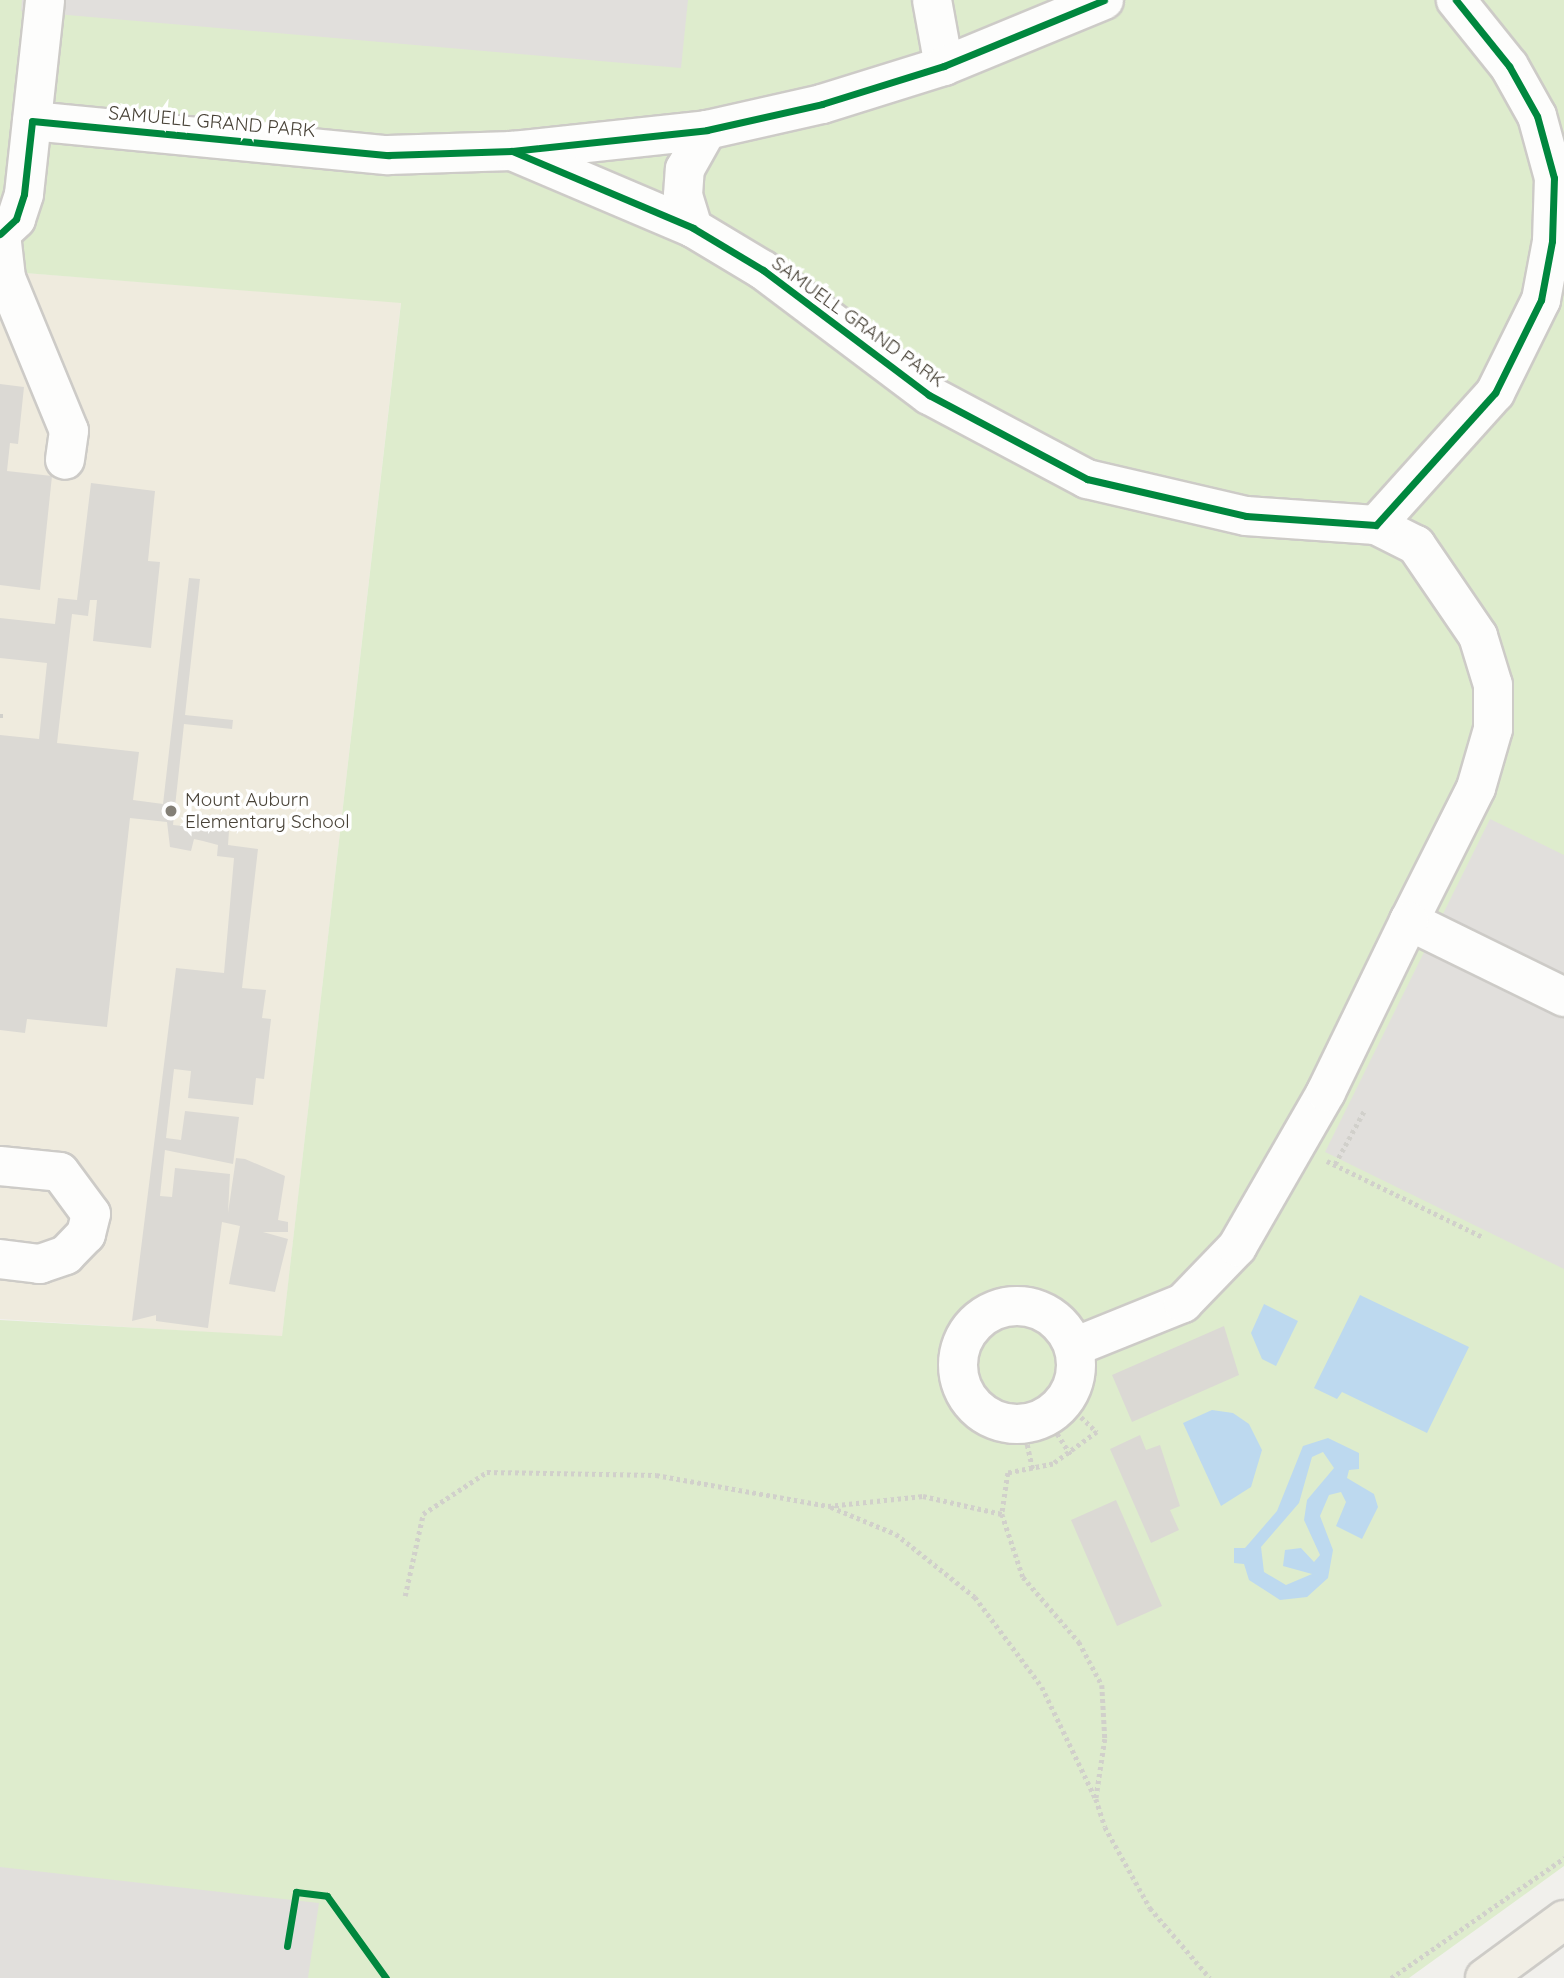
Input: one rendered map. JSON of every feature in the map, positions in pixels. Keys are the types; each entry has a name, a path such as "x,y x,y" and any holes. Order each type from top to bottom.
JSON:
{"main road":[{"path":"1485,1978 1564,1920"}],"street":[{"path":"45,0 24,194 16,219 0,234 6,278 69,431 65,460"},
{"path":"932,0 944,66"},
{"name":"SAMUELL GRAND PARK","path":"32,121 388,155 512,151 707,130 822,104 944,66 1104,0"},
{"path":"1376,525 1462,435 1522,348 1541,300 1552,241 1556,150 1509,66 1456,0"},
{"path":"693,228 683,195 685,169 707,130"},
{"name":"SAMUELL GRAND PARK","path":"512,151 693,228 763,270 929,395 1087,478 1246,516 1376,525 1416,545 1478,636 1493,685 1493,729 1476,788 1326,1092 1237,1247 1183,1303 1074,1347"},
{"path":"1409,921 1564,997"},
{"path":"0,1166 60,1172 91,1214 86,1234 66,1255 40,1264 0,1259"},
{"path":"1021,1306 1056,1321 1074,1347 1069,1392 1034,1420 993,1419 969,1401 957,1365 969,1329 1001,1307 1021,1306"}],"path":[{"path":"1335,1164 1364,1111"},
{"path":"1034,1420 1071,1455"},
{"path":"1034,1420 1033,1470 1004,1479 1002,1514 1023,1577 1080,1642 1102,1685 1105,1739 1096,1799"},
{"path":"405,1596 423,1514 487,1472 656,1475 828,1506 896,1534 975,1597 1042,1687 1150,1908 1210,1978"},
{"path":"828,1506 923,1496 1002,1514"},
{"path":"1391,1978 1564,1857"},
{"path":"287,1946 296,1892"}],"shaded area":[{"path":"22,0 688,0 681,68 21,11"},
{"name":"Mount Auburn Elementary School","path":"0,271 401,302 282,1337 0,1319"},
{"path":"1490,819 1564,855 1564,1269 1325,1152"},
{"path":"0,1867 319,1903 308,1978 0,1978"}],"green space":[{"path":"0,0 1564,0 1564,1866 1409,1978 0,1978 0,1320 282,1336 401,303 0,271"}],"water":[{"path":"1360,1295 1469,1347 1427,1433 1342,1392 1337,1399 1314,1388"},
{"path":"1264,1304 1298,1321 1276,1366 1262,1359 1251,1333"},
{"path":"1212,1410 1233,1413 1249,1424 1262,1450 1251,1487 1221,1506 1183,1423"},
{"path":"1328,1438 1359,1453 1359,1469 1349,1470 1347,1478 1374,1494 1378,1507 1362,1539 1336,1526 1346,1502 1341,1492 1329,1495 1320,1516 1333,1550 1328,1578 1307,1597 1280,1600 1249,1580 1244,1564 1234,1563 1234,1548 1245,1548 1277,1511 1303,1446","holes":["1323,1452 1334,1468 1307,1500 1304,1520 1320,1555 1314,1562 1301,1548 1285,1550 1283,1566 1312,1574 1286,1585 1264,1572 1261,1547 1299,1503 1312,1457"]}],"building":[{"path":"0,384 24,387 18,444 10,443 7,471 52,476 40,590 0,585"},
{"path":"91,483 155,491 148,561 160,562 151,648 93,641 97,600 90,600 88,616 72,614 57,743 139,752 133,800 163,804 189,578 200,579 185,715 233,720 232,729 184,724 173,825 229,831 228,845 258,849 242,988 266,990 262,1018 271,1019 264,1079 256,1078 253,1105 188,1098 191,1071 174,1069 166,1138 181,1140 185,1111 239,1117 233,1164 165,1150 160,1196 172,1197 175,1168 230,1174 228,1213 236,1158 245,1159 285,1176 278,1220 288,1222 288,1232 263,1232 288,1239 275,1292 229,1284 240,1226 222,1222 208,1328 156,1321 156,1315 132,1321 176,968 224,973 234,858 217,856 218,845 194,839 191,851 170,847 167,822 130,818 107,1027 27,1019 25,1033 0,1030 0,735 39,739 47,663 0,658 0,618 55,624 58,598 77,600"},
{"path":"1224,1326 1239,1375 1132,1422 1112,1375"},
{"path":"1140,1435 1146,1450 1160,1445 1180,1506 1170,1510 1179,1530 1151,1543 1110,1449"},
{"path":"1116,1500 1162,1606 1117,1626 1071,1520"}],"cycle path":[{"path":"0,234 16,219 24,194 32,121 388,155 512,151 707,130 822,104 944,66 1104,0"},
{"path":"512,151 693,228 763,270 929,395 1087,479 1246,516 1376,525 1495,393 1541,300 1552,241 1554,178 1537,116 1509,66 1456,0"},
{"path":"287,1946 296,1892 327,1896 386,1978"}],"place":[{"name":"Mount Auburn Elementary School","path":"171,811"}]}
